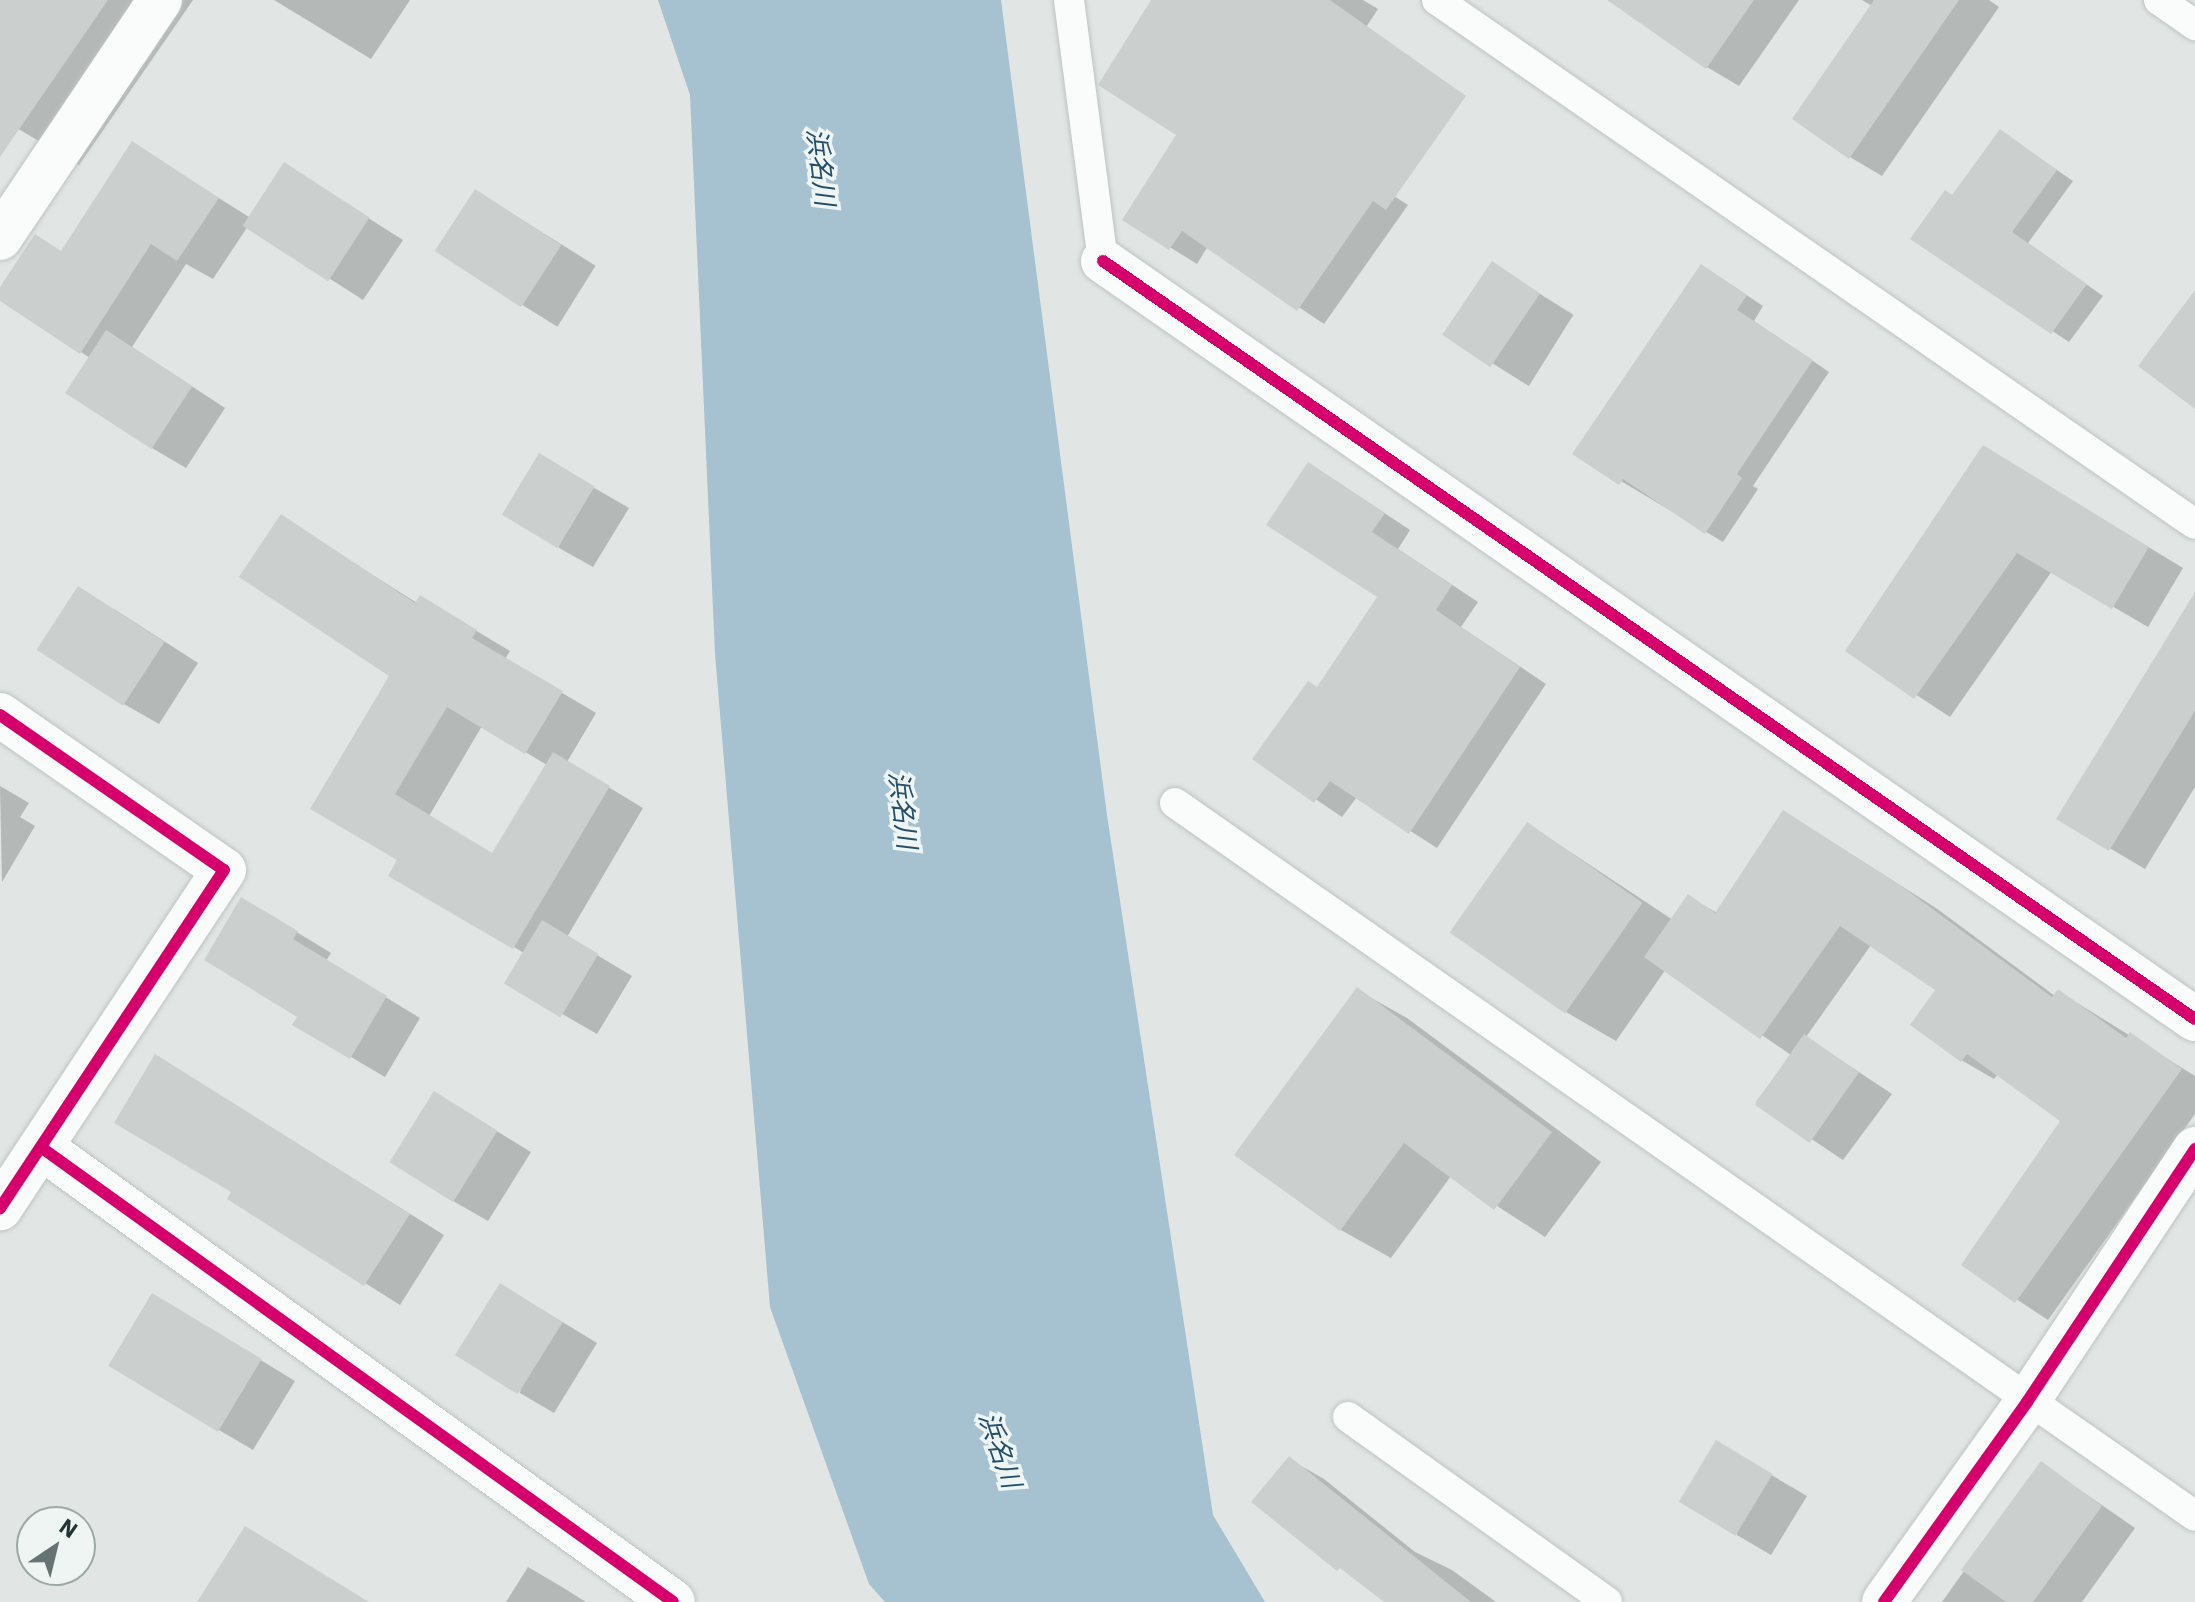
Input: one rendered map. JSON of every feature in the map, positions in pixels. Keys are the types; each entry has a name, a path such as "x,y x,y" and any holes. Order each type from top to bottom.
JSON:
{"street":[{"path":"0,238 160,0"},
{"path":"1103,261 2195,1019"},
{"path":"0,715 224,870 0,1209"},
{"path":"42,1148 673,1602"},
{"path":"1884,1602 2027,1402 2195,1149"}],"lane":[{"path":"1069,0 1103,261"},
{"path":"1437,0 2195,524"},
{"path":"2159,0 2195,25"},
{"path":"1175,803 2027,1402 2195,1516"},
{"path":"1348,1417 1607,1602"}],"water":[{"name":"浜名川","path":"658,0 1001,0 1107,815 1213,1515 1265,1602 885,1602 869,1584 770,1307 715,654 690,95"}],"building":[{"path":"0,0 108,0 0,157"},
{"path":"1151,0 1330,0 1466,96 1386,210 1373,201 1297,311 1182,231 1169,250 1122,220 1176,135 1098,85"},
{"path":"1607,0 1754,0 1706,69"},
{"path":"1874,0 1959,0 1849,159 1792,119"},
{"path":"2000,129 2057,170 2012,232 2087,284 2051,334 1910,239 1945,190 1952,195"},
{"path":"132,141 219,198 177,261 151,244 80,354 0,301 0,287 35,234 61,251"},
{"path":"284,162 370,218 328,281 243,226"},
{"path":"475,189 561,245 521,307 435,251"},
{"path":"1492,261 1540,293 1490,367 1442,335"},
{"path":"1701,264 1747,295 1737,310 1813,360 1737,474 1742,478 1705,534 1623,479 1619,485 1572,454"},
{"path":"2195,290 2195,409 2138,366"},
{"path":"106,330 192,386 152,449 65,393"},
{"path":"1983,445 2149,547 2112,609 2017,553 1914,699 1845,651"},
{"path":"539,453 595,486 558,548 502,515"},
{"path":"1308,462 1385,513 1372,532 1452,585 1436,610 1520,667 1409,834 1330,781 1314,803 1252,759 1308,681 1317,687 1377,597 1266,525"},
{"path":"281,514 415,603 420,595 477,630 472,638 563,691 525,754 447,707 395,794 492,853 553,752 610,786 513,949 388,876 397,860 310,809 389,676 239,577"},
{"path":"78,586 164,642 123,706 37,650"},
{"path":"2195,592 2195,711 2109,851 2056,819"},
{"path":"1783,810 1904,888 2052,997 2058,989 2126,1038 2130,1032 2182,1069 2015,1303 1961,1265 2060,1121 1967,1054 1961,1062 1910,1025 1935,990 1840,926 1760,1039 1644,957 1688,894 1715,913"},
{"path":"1527,822 1643,903 1565,1013 1450,933"},
{"path":"241,897 298,931 293,939 387,996 350,1059 292,1025 297,1017 204,960"},
{"path":"542,920 599,954 560,1017 504,983"},
{"path":"1357,987 1552,1132 1494,1210 1404,1143 1340,1231 1234,1155"},
{"path":"1804,1034 1859,1072 1810,1143 1755,1104"},
{"path":"155,1054 410,1214 364,1286 227,1199 231,1192 114,1123"},
{"path":"434,1091 498,1131 453,1202 389,1162"},
{"path":"500,1283 563,1322 518,1394 455,1355"},
{"path":"152,1293 262,1359 218,1432 108,1366"},
{"path":"1716,1440 1773,1474 1735,1536 1679,1502"},
{"path":"1289,1456 1471,1602 1384,1602 1340,1568 1337,1571 1251,1502"},
{"path":"2041,1461 2102,1506 2033,1602 2006,1602 1961,1570"},
{"path":"245,1526 369,1602 197,1602"}],"cycle path":[{"path":"1103,261 2195,1019"},
{"path":"0,715 224,870 0,1209"},
{"path":"42,1148 673,1602"},
{"path":"1884,1602 2027,1402 2195,1149"}]}
